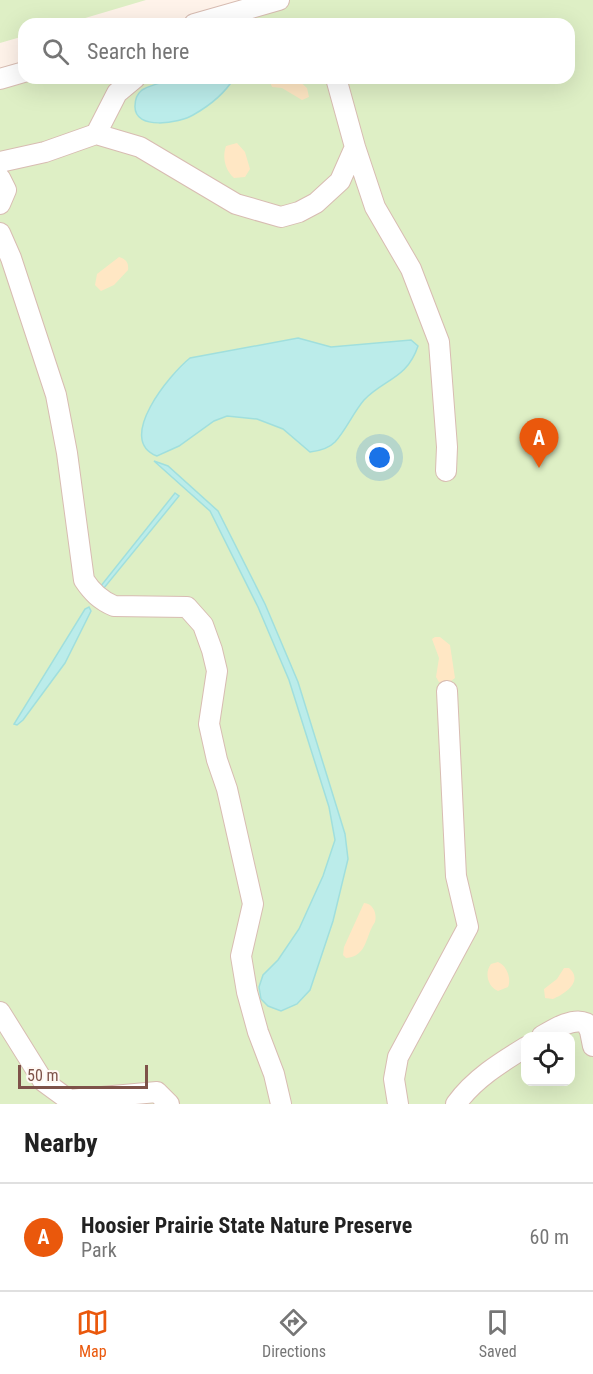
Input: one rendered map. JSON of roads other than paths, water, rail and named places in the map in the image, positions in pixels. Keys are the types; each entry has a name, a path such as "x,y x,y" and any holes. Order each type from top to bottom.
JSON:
{"street":[{"path":"215,18 279,0"},
{"path":"0,79 18,74"},
{"path":"96,134 117,93 128,84"},
{"path":"338,84 375,207 411,269 439,342 447,447 446,471"},
{"path":"0,162 45,152 96,134 140,147 236,204 281,217 299,212 316,203 340,181 355,147"},
{"path":"0,177 6,190 0,204"},
{"path":"0,233 12,258 56,395 67,453 84,580 104,602 114,606 187,607 203,625 212,650 217,671 209,724 214,750 227,789 253,904 241,956 247,992 258,1032 274,1074 281,1104"},
{"path":"398,1104 394,1079 398,1057 468,927 456,876 447,692"},
{"path":"0,1012 43,1080 69,1100 157,1092 168,1104"},
{"path":"550,1032 571,1022 581,1021 586,1023 590,1031 593,1046"},
{"path":"456,1104 465,1092 495,1066 521,1050"}],"water":[{"path":"156,84 230,84 216,99 187,118 159,123 149,122 137,114 135,102 138,95 146,88"},
{"path":"298,338 331,347 411,340 418,346 408,365 364,400 339,437 323,449 310,452 283,429 257,419 227,416 214,421 179,446 157,456 146,448 142,436 150,407 170,378 190,358"},
{"path":"154,461 168,466 218,511 265,604 298,682 345,834 348,859 333,921 310,990 297,1004 281,1011 268,1006 261,999 259,987 263,975 278,960 299,929 323,876 335,840 329,807 289,680 258,607 210,511"},
{"path":"175,493 179,496 104,588 100,587"},
{"path":"89,607 91,611 65,663 23,720 17,725 14,724 85,609"}],"place":[{"name":"Hoosier Prairie State Nature Preserve","path":"539,468"}]}
